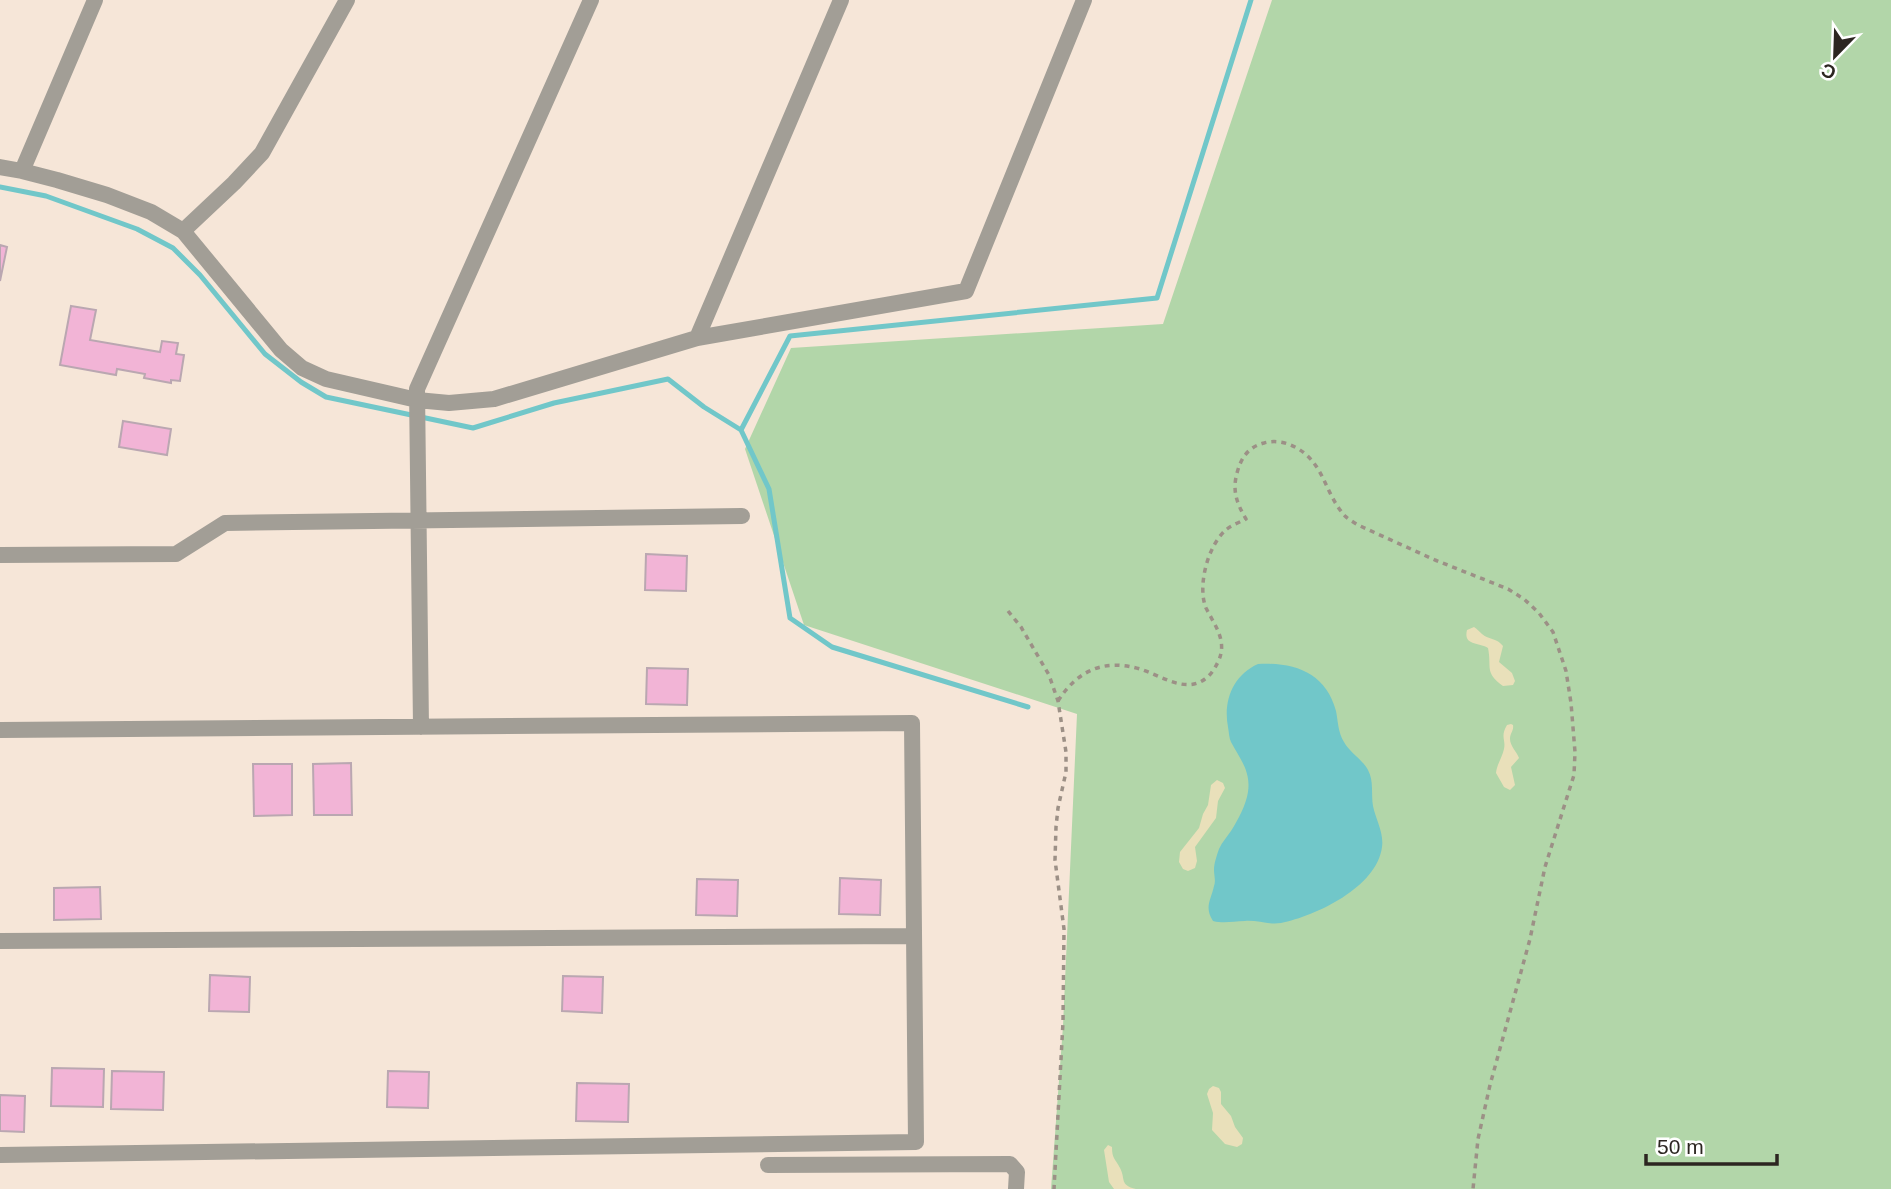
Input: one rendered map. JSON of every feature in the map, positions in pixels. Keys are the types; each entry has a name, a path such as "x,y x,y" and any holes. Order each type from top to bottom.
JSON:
{"street":[{"path":"22,171 95,0"},
{"path":"183,231 262,153 347,0"},
{"path":"421,727 417,389 591,0"},
{"path":"697,338 841,0"},
{"path":"0,167 107,195 151,212 183,231 281,350 302,368 326,379 417,400 449,403 494,399 697,338 966,291 1084,0"},
{"path":"0,555 176,554 225,523 742,516"},
{"path":"0,730 912,723 916,1142 0,1155"},
{"path":"0,941 914,936"},
{"path":"768,1165 1010,1164 1017,1172 1016,1189"}],"path":[{"path":"1058,701 1068,686 1090,670 1123,665 1140,668 1185,685 1196,684 1205,679 1215,668 1223,647 1203,595 1206,567 1216,541 1227,529 1246,519 1238,507 1235,485 1243,457 1254,446 1270,441 1289,444 1304,452 1320,470 1337,505 1346,517 1358,525 1508,589 1539,613 1553,632 1566,671 1576,752 1574,775 1545,867 1530,939 1490,1084 1478,1139 1473,1189"},
{"path":"1008,611 1021,627 1049,675 1058,701 1066,752 1066,772 1056,827 1055,859 1064,929 1063,1022 1054,1189"}],"green space":[{"path":"1272,0 1891,0 1891,1189 1051,1189 1063,1026 1077,714 804,625 745,449 791,348 1163,324"}],"sand":[{"path":"1474,627 1503,646 1499,662 1512,673 1515,681 1513,685 1503,686 1493,677 1488,648 1467,639 1467,630"},
{"path":"1511,724 1513,727 1510,742 1519,758 1511,767 1515,785 1510,790 1504,787 1496,773 1504,749 1504,732 1507,725"},
{"path":"1217,780 1223,783 1225,788 1218,801 1216,818 1195,847 1195,868 1188,871 1183,869 1179,862 1180,852 1199,828 1208,805 1211,785"},
{"path":"1213,1086 1219,1088 1221,1104 1243,1138 1242,1144 1237,1147 1225,1144 1212,1130 1213,1113 1207,1094"},
{"path":"1108,1145 1112,1147 1113,1156 1125,1183 1136,1189 1114,1189 1109,1182 1104,1150"}],"water":[{"path":"1258,664 1296,668 1307,672 1325,687 1336,711 1342,738 1370,774 1373,806 1381,832 1382,847 1378,861 1357,887 1311,914 1281,923 1217,922 1210,916 1209,907 1215,884 1215,862 1220,846 1244,807 1248,785 1244,766 1230,739 1227,708 1236,682"}],"building":[{"path":"0,245 7,247 0,281"},
{"path":"71,306 96,310 90,340 160,352 162,341 178,343 176,354 184,355 180,381 171,380 171,383 144,378 145,374 117,369 116,375 60,365"},
{"path":"123,421 171,429 167,455 119,447"},
{"path":"646,554 687,556 686,591 645,590"},
{"path":"647,668 688,669 687,705 646,704"},
{"path":"351,763 352,815 314,815 313,764"},
{"path":"253,764 292,764 292,815 254,816"},
{"path":"840,878 881,880 880,915 839,914"},
{"path":"697,879 738,880 737,916 696,915"},
{"path":"100,887 101,919 54,920 54,888"},
{"path":"210,975 250,977 249,1012 209,1011"},
{"path":"563,976 603,977 602,1013 562,1011"},
{"path":"52,1068 104,1069 103,1107 51,1106"},
{"path":"112,1071 164,1072 163,1110 111,1109"},
{"path":"388,1071 429,1072 428,1108 387,1107"},
{"path":"577,1083 629,1084 628,1122 576,1121"},
{"path":"0,1095 25,1096 24,1132 0,1131"}],"waterway":[{"path":"741,430 790,336 1157,298 1251,0"},
{"path":"0,187 46,196 137,229 173,248 200,275 265,354 301,382 326,397 473,428 554,403 668,379 704,407 741,430 769,489 790,618 832,647 1028,707"}]}
